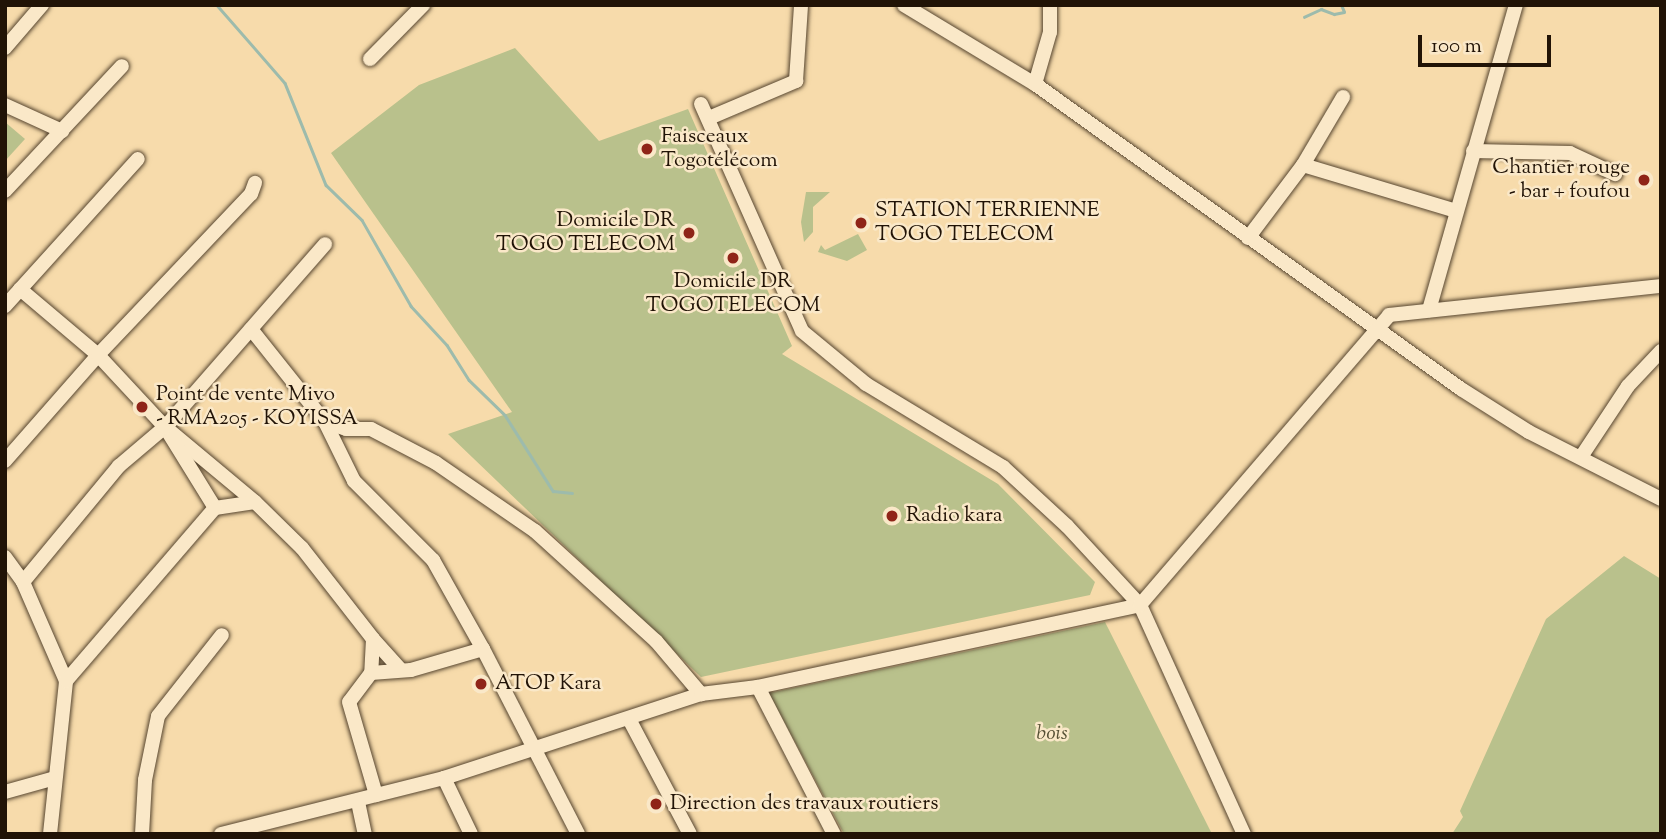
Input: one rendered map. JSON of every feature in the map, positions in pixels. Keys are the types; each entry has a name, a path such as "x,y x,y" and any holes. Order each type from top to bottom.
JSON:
{"street":[{"path":"5,48 42,5"},
{"path":"370,59 423,5"},
{"path":"709,118 796,81 801,5"},
{"path":"904,5 1035,83 1248,238 1495,411 1661,499"},
{"path":"1035,83 1050,32 1049,5"},
{"path":"1429,310 1516,5"},
{"path":"5,191 122,66"},
{"path":"1248,238 1303,165 1343,97"},
{"path":"701,104 802,331 866,384 1003,467 1067,526 1140,605 1244,834"},
{"path":"5,106 62,131"},
{"path":"1473,151 1570,153 1615,174"},
{"path":"5,306 138,159"},
{"path":"1303,165 1456,211"},
{"path":"5,461 98,355 243,204 255,183"},
{"path":"23,582 119,466 165,427 325,244"},
{"path":"230,833 444,778 701,694 758,687 1140,605 1389,315 1661,286"},
{"path":"20,289 98,355 165,427 255,502 302,548 399,668"},
{"path":"251,330 326,422 354,481 433,560 483,649 578,834"},
{"path":"1581,457 1628,386 1661,351"},
{"path":"326,422 346,429 371,429 436,463 535,531 656,641 701,694"},
{"path":"165,427 215,508"},
{"path":"66,681 215,508 255,502"},
{"path":"5,557 23,582 66,681 50,834"},
{"path":"142,834 145,780 158,716 222,635"},
{"path":"373,639 371,673 349,702 376,795"},
{"path":"371,673 399,668 411,670 483,649"},
{"path":"758,687 834,834"},
{"path":"629,719 690,834"},
{"path":"5,792 55,778"},
{"path":"444,778 471,834"},
{"path":"358,802 365,834"}],"green space":[{"path":"515,48 599,141 688,109 792,346 782,354 998,484 1095,582 1090,595 701,677 448,434 512,412 331,153 419,85"},
{"path":"5,122 25,139 5,161"},
{"path":"806,192 830,192 813,207 813,232 804,242 801,222"},
{"path":"858,234 867,250 847,261 818,252 821,245 825,250"},
{"path":"1624,556 1661,579 1661,834 1452,834 1463,817 1460,811 1546,619"},
{"name":"bois","path":"1105,622 1212,834 844,834 769,693"}],"waterway":[{"path":"217,5 285,83 326,185 362,220 411,306 447,345 469,380 505,415 553,491 572,493"},
{"path":"1304,17 1321,9 1334,14 1344,12 1341,5"}],"place":[{"name":"Faisceaux Togotélécom","path":"647,149"},
{"name":"Chantier rouge - bar + foufou","path":"1644,180"},
{"name":"STATION TERRIENNE TOGO TELECOM","path":"861,223"},
{"name":"Domicile DR TOGO TELECOM","path":"689,233"},
{"name":"Domicile DR TOGOTELECOM","path":"733,258"},
{"name":"Point de vente Mivo - RMA205 - KOYISSA","path":"142,407"},
{"name":"Radio kara","path":"892,516"},
{"name":"ATOP Kara","path":"481,684"},
{"name":"Direction des travaux routiers","path":"656,804"}]}
